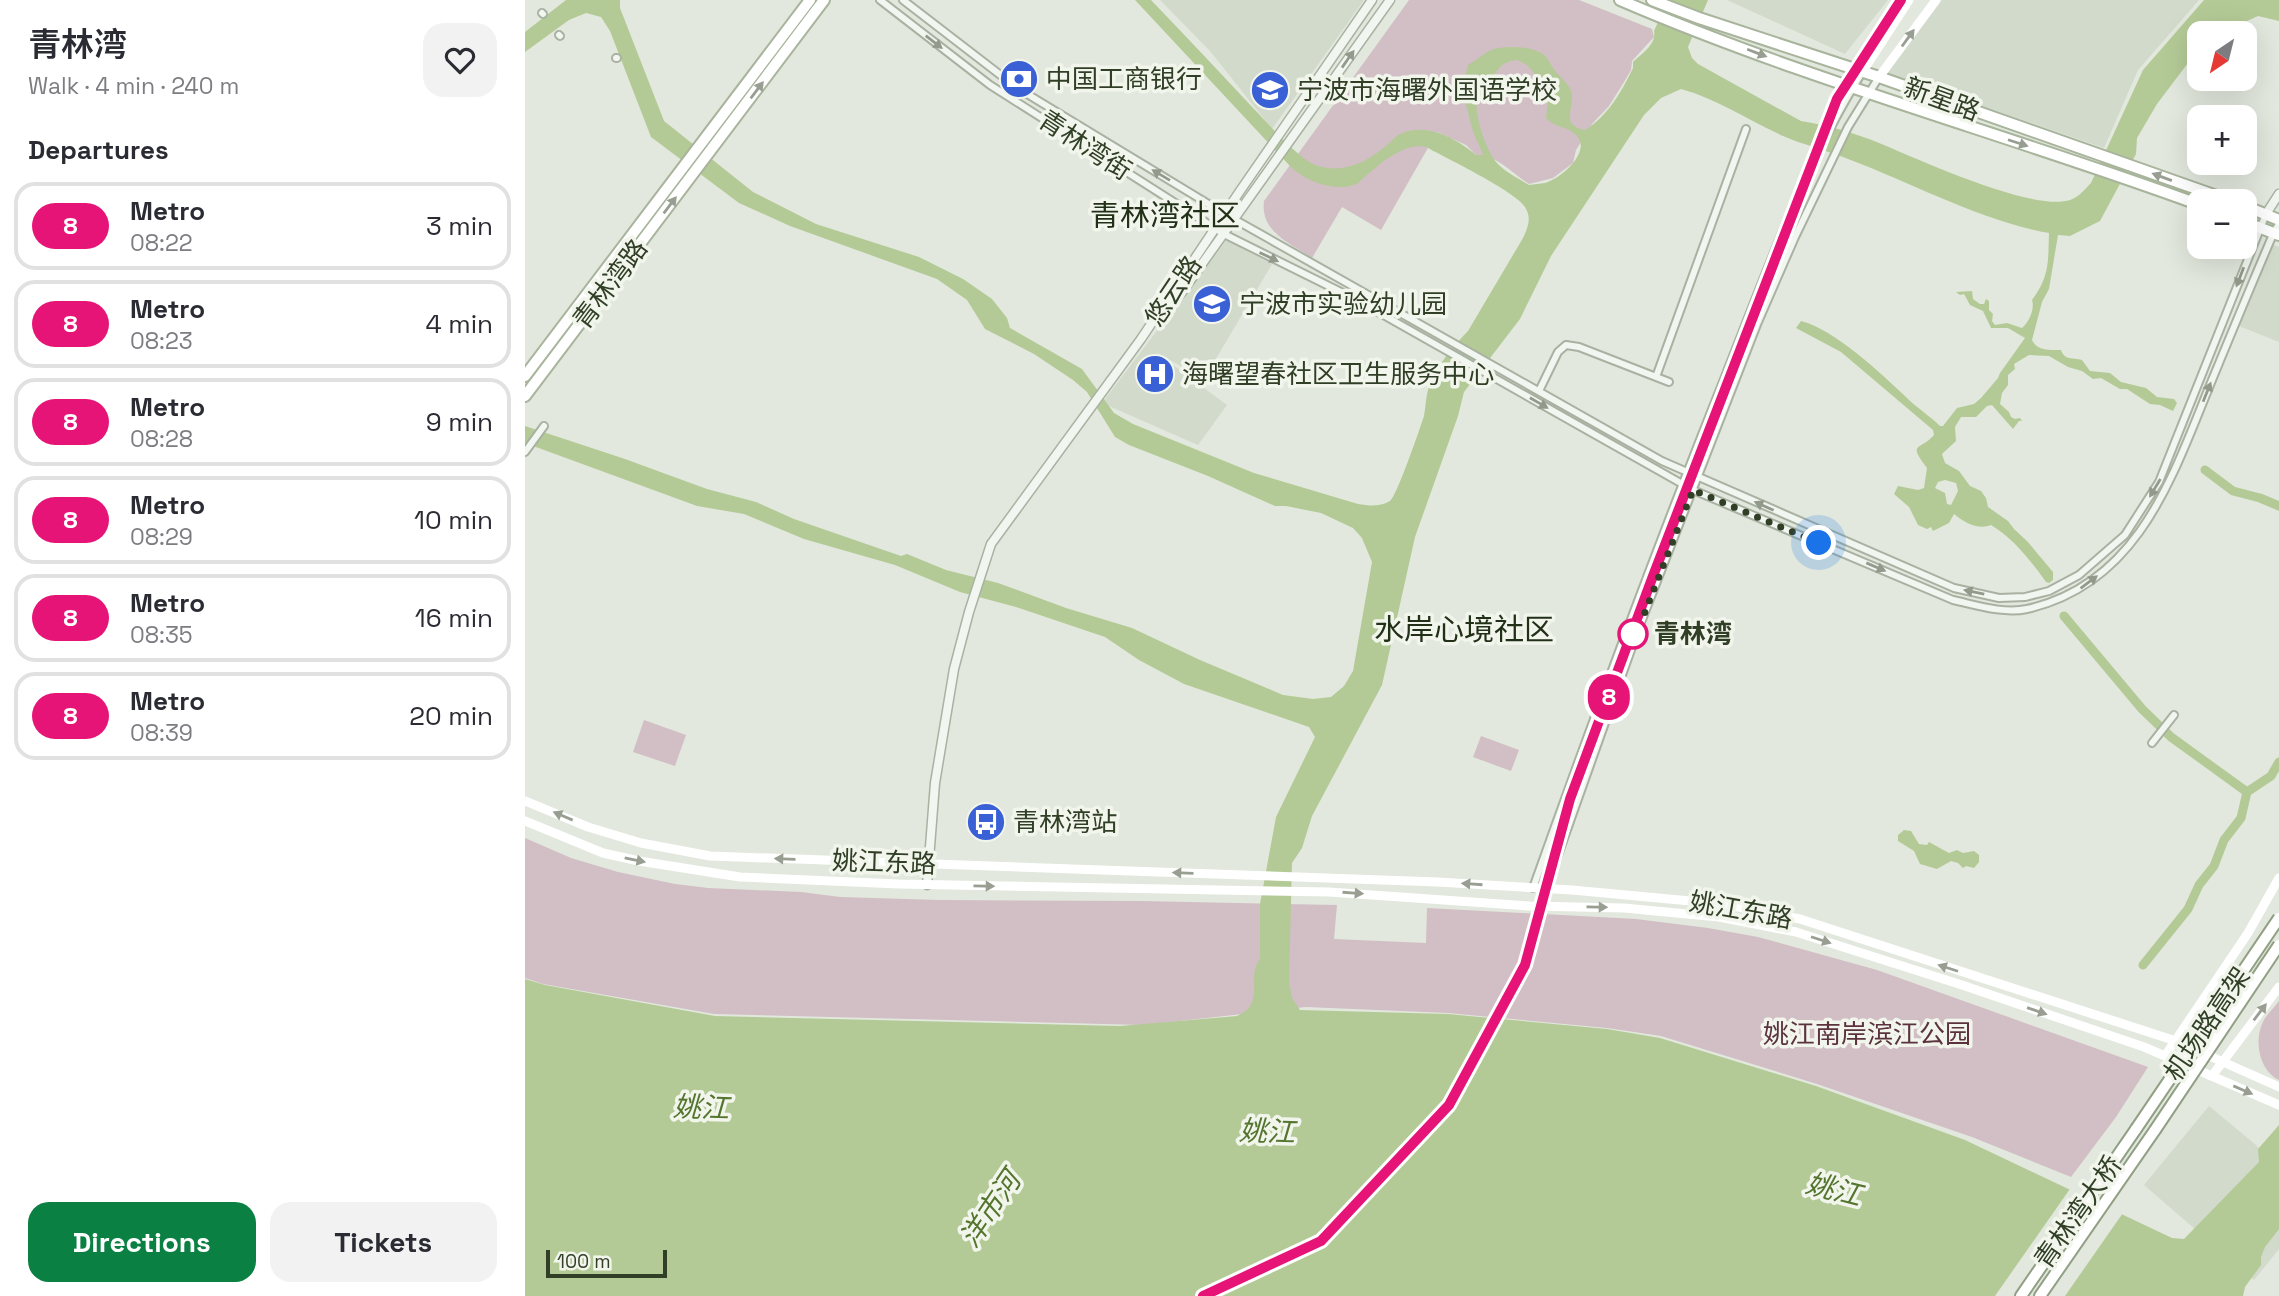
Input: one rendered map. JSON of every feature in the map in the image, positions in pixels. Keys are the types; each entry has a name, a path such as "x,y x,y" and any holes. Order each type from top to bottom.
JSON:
{"main road":[{"name":"青林湾路","path":"525,376 810,0"},
{"name":"青林湾路","path":"525,396 824,0"},
{"name":"新星路","path":"1619,0 1852,89 2187,200"},
{"path":"1863,71 1909,0"},
{"path":"1879,77 1936,0"},
{"name":"新星路","path":"1654,1 1863,71 2197,189"},
{"path":"2257,211 2266,214 2278,228"},
{"path":"2257,226 2278,228"},
{"name":"姚江东路","path":"525,801 588,827 641,843 710,856 1288,876 1533,888 1723,904 1800,919 2176,1041 2279,1087"},
{"name":"姚江东路","path":"525,821 603,853 740,877 927,885 1329,892 1528,906 1624,908 1719,917 1783,929 1962,985 2165,1056 2277,1105"},
{"path":"2165,1056 2248,933 2279,878"},
{"name":"机场路高架","path":"2136,1129 2279,918"},
{"name":"机场路高架","path":"2155,1129 2279,945"},
{"path":"2212,1076 2279,987"},
{"name":"青林湾大桥","path":"2021,1296 2136,1129"},
{"name":"青林湾大桥","path":"2040,1296 2155,1129"}],"street":[{"name":"青林湾街","path":"880,0 989,85 1224,234 1355,299 1693,490 1954,600 1994,609 2025,610 2071,595 2112,565 2141,533 2172,479 2278,228"},
{"name":"青林湾街","path":"903,0 1016,87 1224,214 1662,461 1954,588 1999,598 2025,597 2049,591 2079,576 2125,535 2159,482 2266,214"},
{"name":"悠云路","path":"928,863 935,783 954,669 991,544 1141,339 1372,0"},
{"name":"悠云路","path":"1141,339 1182,292 1390,0"},
{"path":"1533,888 1682,484 1786,221 1833,122 1863,71"},
{"path":"1546,889 1638,630 1758,322 1794,237 1848,127 1879,77"},
{"path":"1656,377 1746,129"},
{"path":"2266,214 2279,194"},
{"path":"1539,391 1558,352 1566,345 1579,347 1669,382"},
{"path":"525,452 544,426"},
{"path":"2153,743 2173,715"},
{"path":"927,885 928,863"}],"shaded area":[{"name":"宁波市海曙外国语学校","path":"1160,0 1364,0 1272,129 1210,51"},
{"path":"1727,0 1888,0 1845,54"},
{"path":"1942,0 2199,0 2138,70 2104,148 1887,73"},
{"path":"1226,240 1272,264 1204,379 1154,351 1227,405 1198,445 1102,403"},
{"path":"2271,244 2279,247 2279,342 2239,326"},
{"path":"2209,1106 2256,1145 2279,1173 2279,1249 2254,1280 2144,1185"}],"green space":[{"path":"1409,0 1579,0 1652,29 1654,37 1632,61 1631,70 1609,106 1592,124 1576,150 1573,163 1553,178 1529,184 1497,161 1476,155 1466,145 1437,132 1381,230 1342,207 1312,258 1286,242 1272,229 1264,212 1264,201"},
{"path":"644,720 686,735 675,766 633,752"},
{"path":"1481,736 1519,750 1511,771 1473,757"},
{"name":"姚江南岸滨江公园","path":"525,838 571,858 618,872 708,888 801,892 840,897 939,900 1337,905 1334,939 1426,943 1427,908 1636,919 1708,928 1758,937 1877,970 2148,1067 2116,1117 2071,1177 1972,1137 1817,1084 1661,1036 1607,1028 1448,1013 1306,1007 1143,1025 714,1014 543,984 525,978"},
{"path":"2279,1001 2279,1080 2272,1076 2263,1063 2259,1040 2263,1021"}],"water":[{"path":"566,0 620,0 620,8 664,121 753,192 816,224 919,257 963,279 992,299 1007,318 1010,328 1082,369 1114,413 1133,424 1254,473 1358,504 1374,506 1390,501 1398,487 1424,416 1433,377 1447,355 1468,331 1523,238 1529,223 1527,211 1519,200 1508,192 1426,147 1417,146 1398,152 1357,184 1329,186 1302,176 1135,0 1151,0 1275,132 1302,157 1318,166 1344,168 1360,163 1398,135 1408,131 1440,133 1476,155 1483,155 1459,90 1468,65 1497,48 1526,48 1544,55 1571,92 1570,117 1573,125 1585,130 1601,118 1624,85 1633,68 1633,62 1651,44 1668,0 1708,0 1688,47 1692,58 1698,64 1801,121 1860,136 1975,182 2052,202 2073,199 2091,183 2143,70 2204,0 2279,0 2279,21 2258,16 2247,21 2187,21 2187,64 2157,104 2137,138 2136,154 2100,221 2070,236 2058,235 2049,289 2042,302 2032,340 2034,344 2044,349 2061,350 2067,357 2082,360 2090,371 2110,373 2121,382 2146,388 2157,397 2174,399 2177,403 2173,411 2150,404 2127,389 2120,389 2101,378 2093,379 2049,356 2029,355 2014,364 2015,369 2008,375 2008,385 2002,393 2000,404 2011,417 2020,418 2022,421 2013,429 1992,405 1987,406 1976,417 1961,417 1955,427 1956,441 1942,454 1945,463 1959,471 1970,486 1981,491 1988,507 2008,521 2053,572 2053,580 2049,583 2014,543 1991,525 1972,525 1954,514 1949,523 1933,531 1931,527 1927,529 1918,525 1909,507 1894,494 1898,486 1918,490 1924,488 1927,468 1917,450 1934,435 1933,430 1841,352 1796,328 1801,321 1843,343 1943,426 1957,408 1974,404 1981,398 2025,338 2008,328 1991,328 1983,311 1970,305 1964,294 1956,292 1972,291 1973,299 1980,304 1984,304 1986,299 1989,301 1989,310 1993,314 1992,321 1995,325 2007,323 2022,328 2031,315 2032,300 2045,276 2049,233 1972,210 1791,139 1694,93 1681,89 1661,98 1644,115 1551,256 1520,319 1464,392 1415,537 1382,685 1312,816 1302,848 1292,863 1289,981 1292,998 1300,1010 1448,1014 1607,1029 1660,1038 1816,1086 1965,1140 2172,1238 2184,1239 2259,1162 2258,1149 2279,1125 2279,1229 2265,1247 2261,1265 2245,1287 2243,1296 525,1296 525,979 715,1016 1120,1026 1237,1016 1246,1011 1254,997 1254,974 1260,959 1260,904 1276,817 1315,737 1309,727 1184,684 1139,660 1105,637 1016,607 960,592 895,565 804,539 744,514 697,506 525,443 525,426 707,489 756,502 794,519 901,556 907,554 946,570 998,583 1132,628 1283,695 1313,699 1331,697 1344,686 1353,671 1372,562 1362,538 1353,528 1321,513 1275,506 1115,437 1087,392 1034,354 985,329 967,300 937,279 790,226 739,203 651,137 610,31 601,17 586,13 569,20 525,52 525,32","holes":["1517,60 1527,65 1534,73 1548,102 1546,118 1553,124 1572,131 1580,141 1581,148 1573,163 1559,176 1545,183 1529,185 1512,175 1493,158 1479,124 1477,107 1479,96 1500,67","1945,480 1956,483 1958,491 1951,505 1947,504 1945,493 1935,488 1938,482"]},
{"path":"1904,830 1911,831 1919,844 1927,845 1929,842 1949,853 1957,850 1963,853 1974,851 1979,855 1979,862 1974,868 1963,868 1951,861 1937,869 1920,864 1914,851 1898,841 1898,835"}],"pier":[{"path":"2072,1186 2125,1210 2065,1296 1995,1296"}],"waterway":[{"path":"2205,470 2233,491 2279,506"},
{"path":"2064,616 2142,709 2171,737 2247,792"},
{"path":"2143,965 2188,909 2199,885 2214,866 2224,840 2241,818 2247,792 2271,776 2279,762"}],"metro line":[{"name":"8","path":"1203,1296 1321,1241 1449,1105 1525,965 1570,799 1837,99 1901,0"}],"place":[{"name":"中国工商银行","path":"1019,79"},
{"name":"宁波市海曙外国语学校","path":"1270,90"},
{"name":"宁波市实验幼儿园","path":"1212,304"},
{"name":"海曙望春社区卫生服务中心","path":"1155,374"},
{"name":"青林湾","path":"1633,634"},
{"name":"青林湾站","path":"986,822"}],"district":[{"name":"青林湾社区","path":"1165,216"},
{"name":"水岸心境社区","path":"1464,630"}],"route":[{"path":"1633,634 1638,630 1693,490 1819,543"}],"water label":[{"name":"姚江","path":"701,1107"},
{"name":"姚江","path":"1267,1131"},
{"name":"姚江","path":"1834,1189"},
{"name":"洋市河","path":"990,1209"}]}
